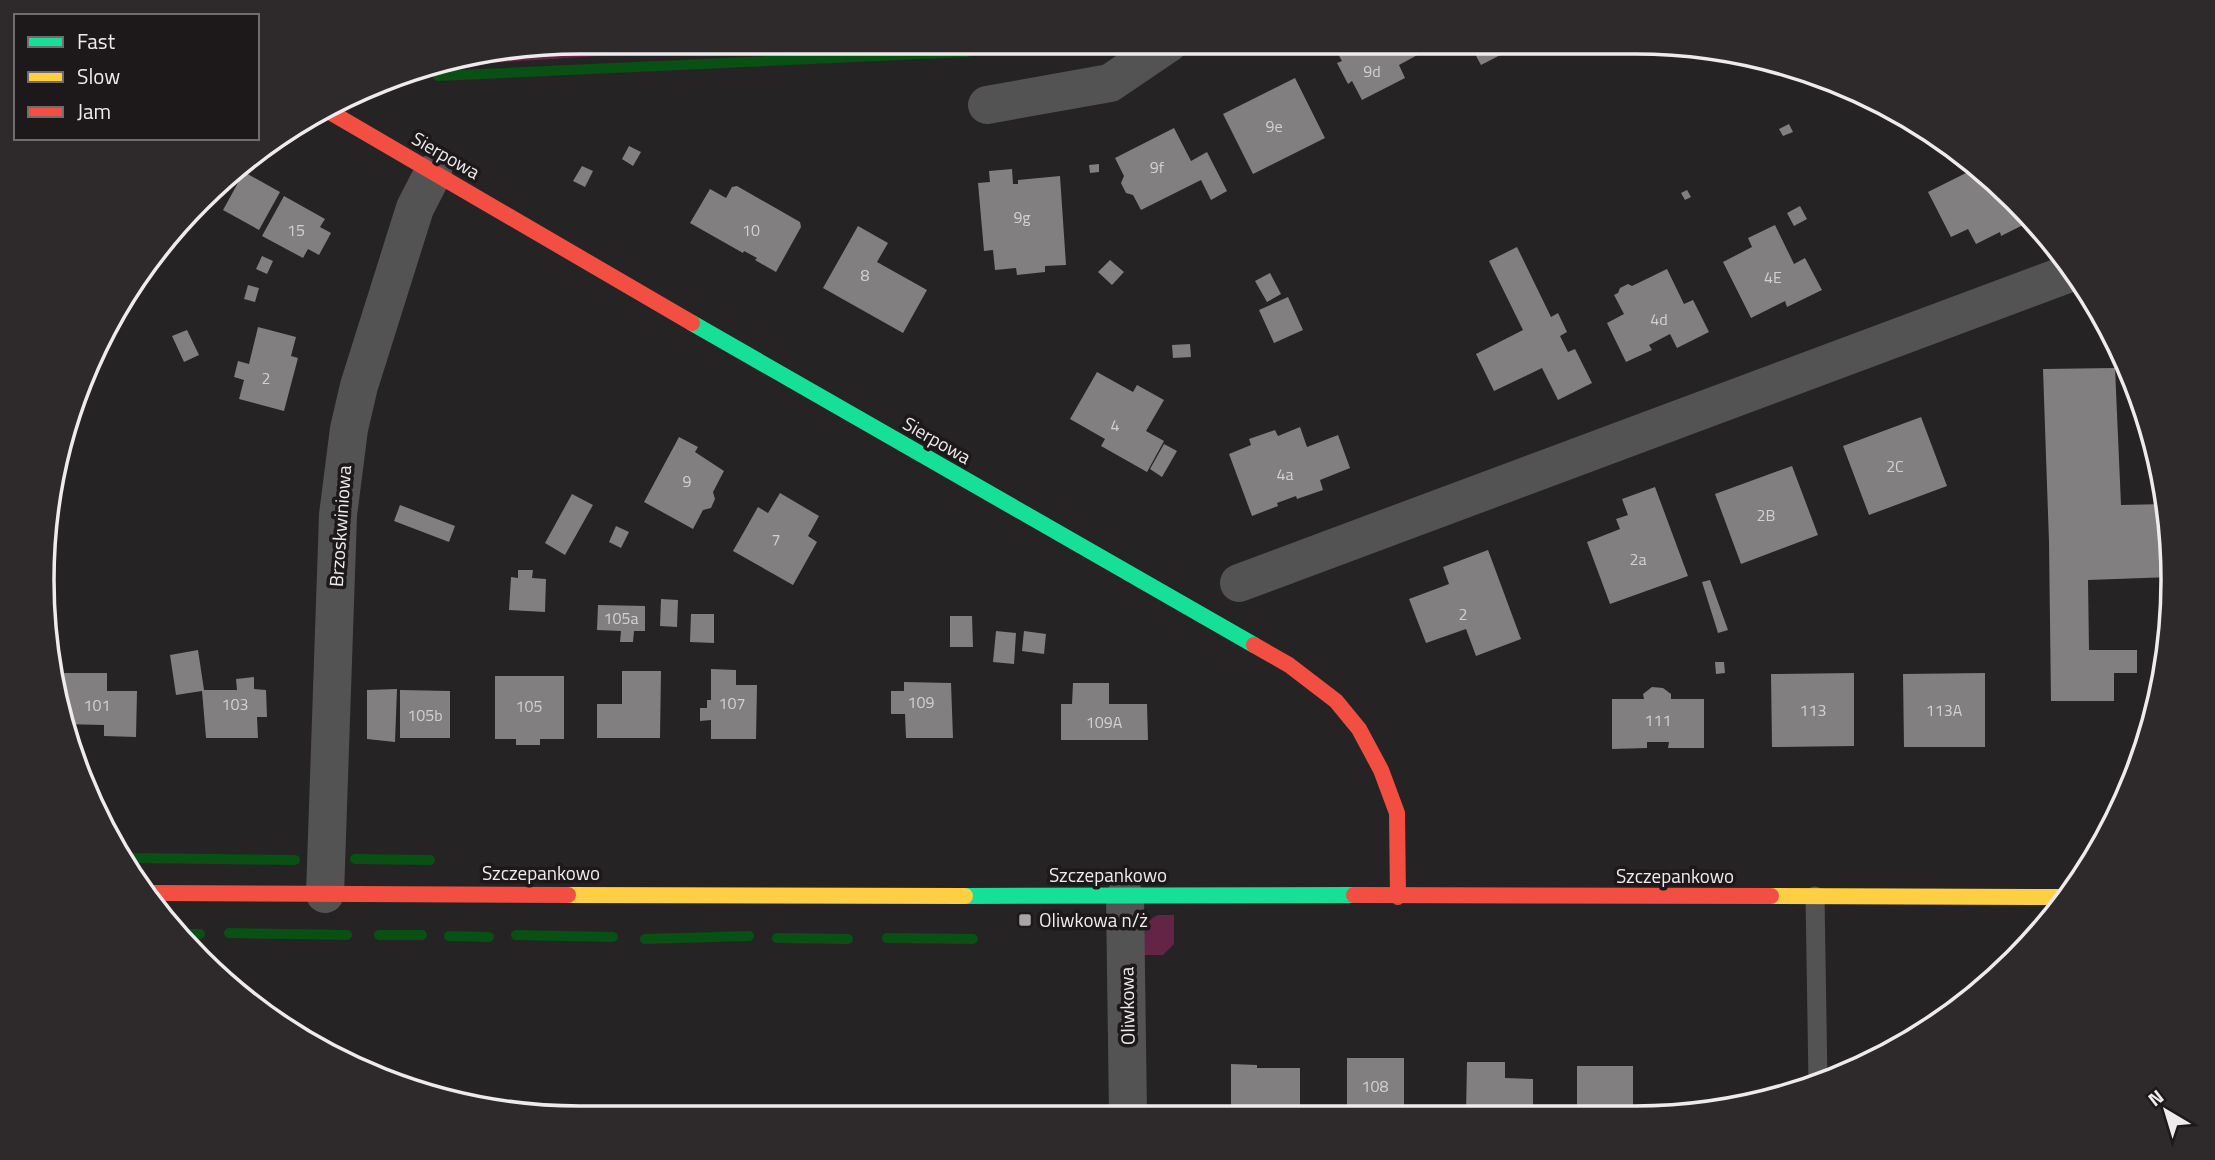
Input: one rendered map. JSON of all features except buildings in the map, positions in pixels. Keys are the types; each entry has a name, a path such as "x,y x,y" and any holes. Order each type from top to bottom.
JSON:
{"street":[{"path":"987,105 1110,83 1153,54"},
{"name":"Sierpowa","path":"335,115 1289,665 1336,701 1359,729 1381,770 1397,813 1398,897"},
{"name":"Brzoskwiniowa","path":"325,894 338,515 343,468 359,386 415,208 432,173"},
{"path":"1239,583 2063,276"},
{"name":"Szczepankowo","path":"158,893 2054,897"},
{"name":"Oliwkowa","path":"1125,897 1128,1106"}],"lane":[{"path":"1815,896 1818,1073"}],"shaded area":[{"path":"632,54 476,64 546,55"},
{"path":"1158,915 1174,915 1174,944 1163,955 1140,955 1145,927"}],"waterway":[{"path":"438,76 923,54"},
{"path":"134,858 295,860"},
{"path":"355,859 430,860"},
{"path":"229,933 347,935"},
{"path":"191,934 200,934"},
{"path":"379,935 422,935"},
{"path":"516,935 613,937"},
{"path":"449,936 489,937"},
{"path":"645,939 749,936"},
{"path":"777,938 848,939"},
{"path":"887,938 973,939"}],"traffic: fast":[{"path":"692,323 1254,645"},
{"path":"965,896 1354,895"}],"traffic: slow":[{"path":"568,895 965,896"},
{"path":"1771,896 2054,897"}],"traffic: jam":[{"path":"335,115 692,323"},
{"path":"1254,645 1289,665 1336,701 1359,729 1381,770 1397,813 1398,897"},
{"path":"158,893 568,895"},
{"path":"1354,895 1771,896"}],"place":[{"name":"Oliwkowa n/ż","path":"1025,920"}]}
